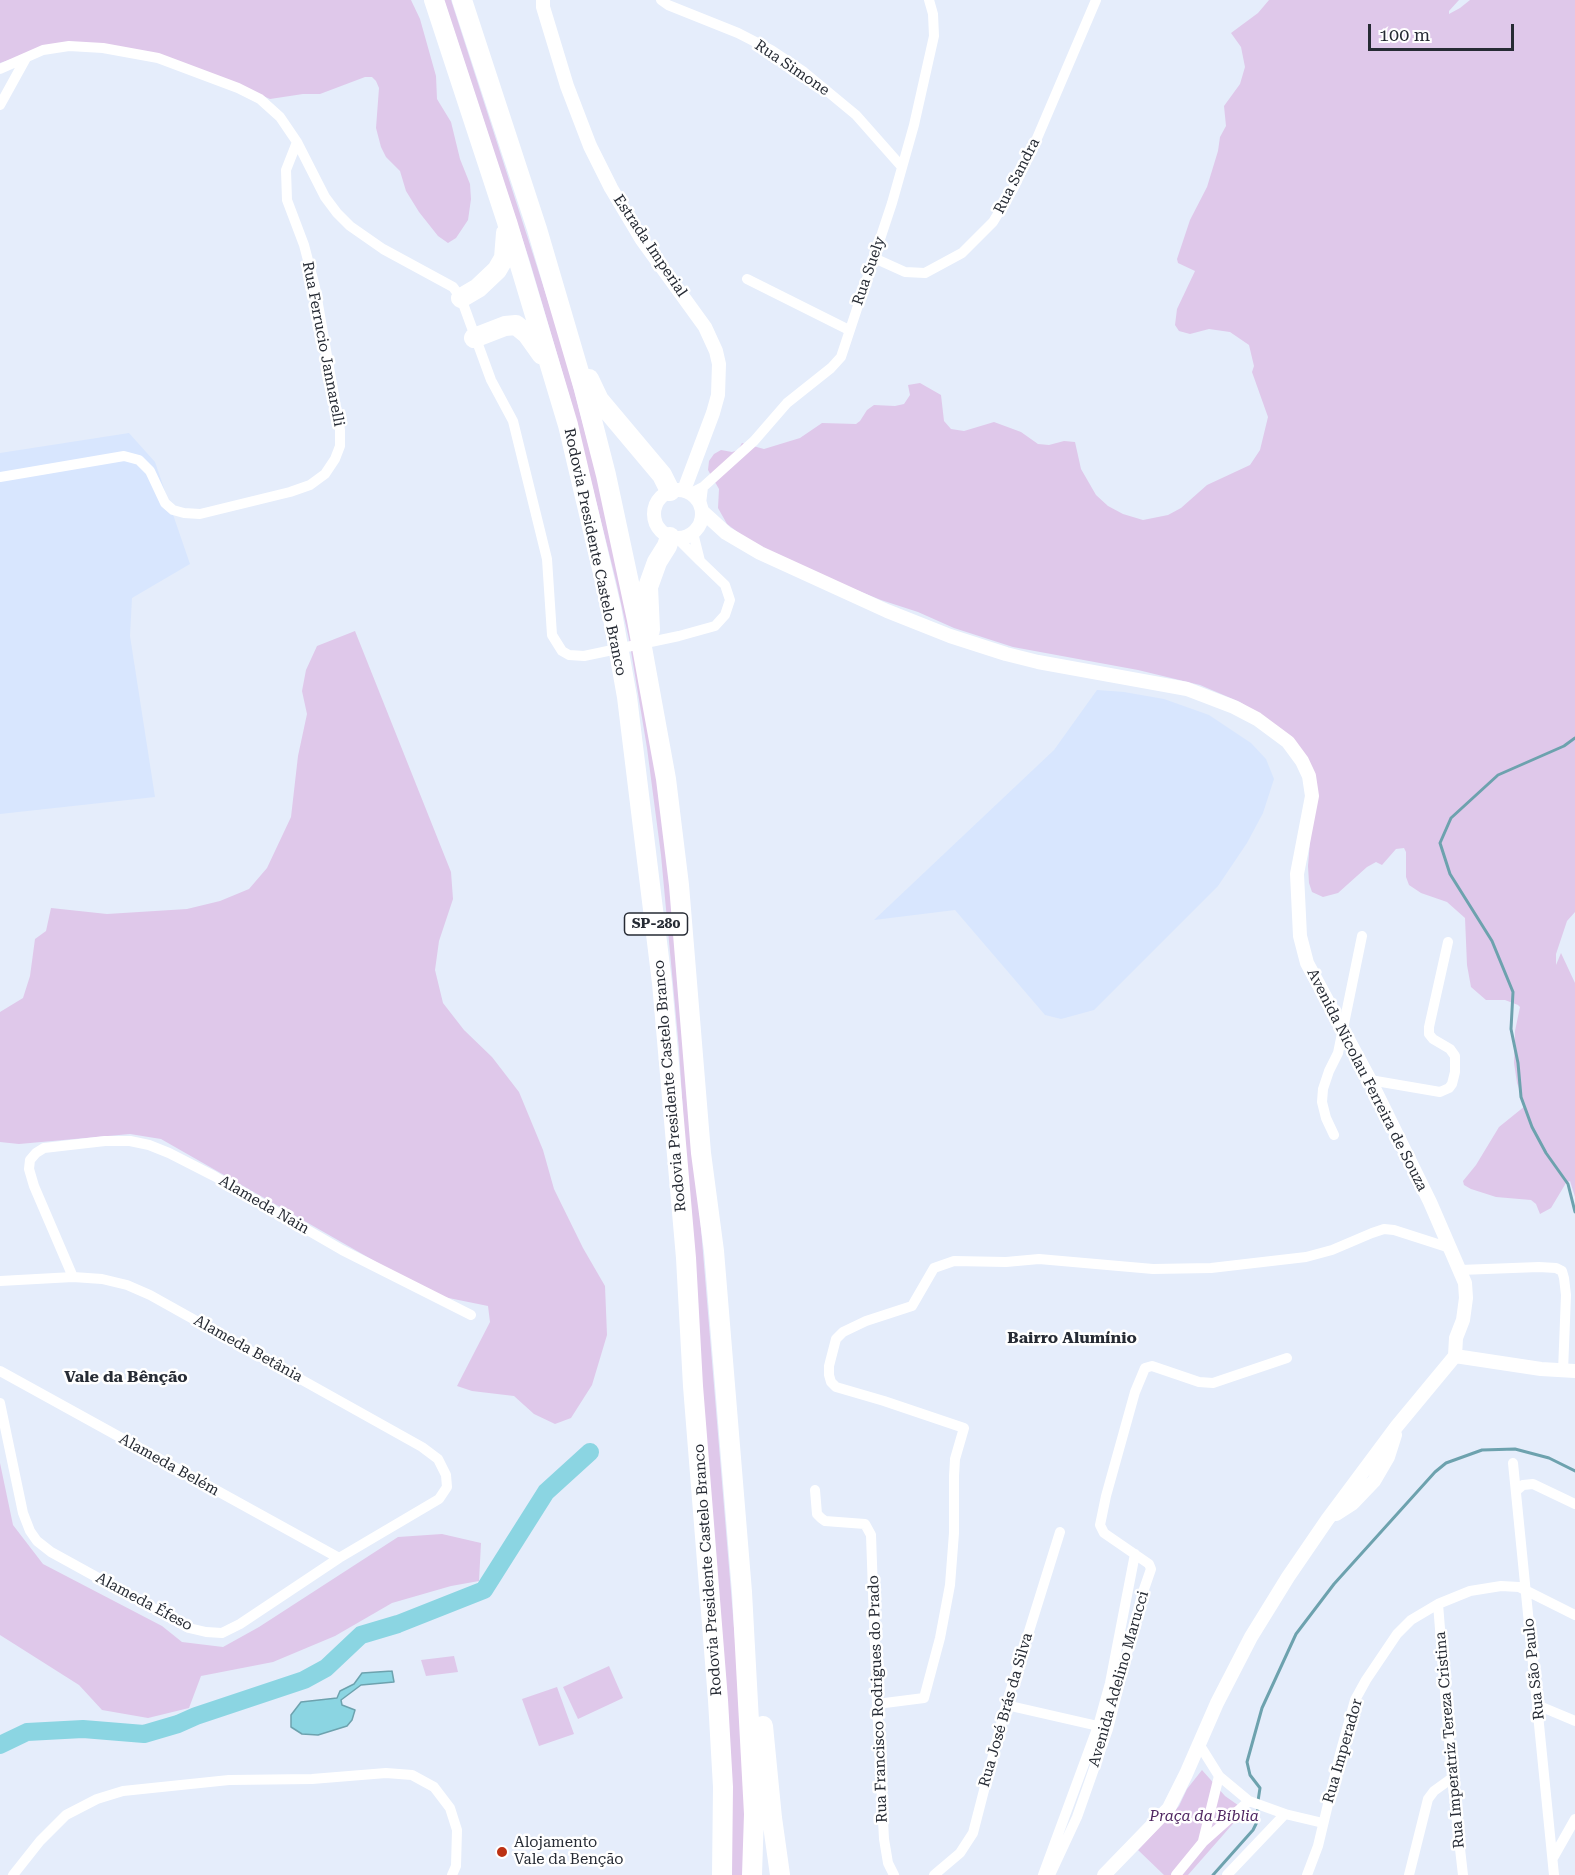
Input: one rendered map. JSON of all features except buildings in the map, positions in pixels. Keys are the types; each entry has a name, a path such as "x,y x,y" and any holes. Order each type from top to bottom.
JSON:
{"highway":[{"name":"Rodovia Presidente Castelo Branco","path":"434,0 507,222 552,370 586,498 613,618 632,731 659,949 686,1258 693,1386 718,1700 723,1787 722,1875"},
{"name":"Rodovia Presidente Castelo Branco","path":"462,0 537,228 584,389 606,475 638,620 666,779 679,885 701,1153 714,1251 742,1592 754,1814 752,1875"},
{"path":"461,298 478,288 501,264 504,258 507,222"},
{"path":"537,228 593,387 609,414 662,475 687,490"},
{"path":"474,338 505,326 516,325 527,334 552,370"},
{"path":"666,779 650,631 648,586 657,562 673,538"},
{"path":"742,1592 754,1643 780,1875"}],"street":[{"name":"Estrada Imperial","path":"543,0 543,7 567,86 590,146 611,188 642,240 705,327 716,351 719,375 718,395 687,490"},
{"name":"Rua Simone","path":"661,0 668,5 738,33 771,50 804,72 856,115 902,166"},
{"name":"Rua Suely","path":"687,490 754,441 787,403 831,368 841,357 874,258 914,124 934,36 933,15 928,0"},
{"name":"Rua Sandra","path":"874,258 905,272 925,273 962,253 993,222 1035,143 1096,0"},
{"path":"0,69 43,50 69,46 103,48 158,58 229,84 260,99 280,117 297,142 325,196 350,226 383,249 453,287 461,298 491,380 506,406 516,433 547,559 552,635 562,651 569,656 584,656 672,638 715,626 725,615 730,600 725,585 673,538 658,528 654,514 658,500 687,490 702,508 700,526 694,532 673,538"},
{"path":"0,105 26,58"},
{"name":"Rua Ferrucio Jannarelli","path":"0,477 124,456 139,460 150,471 165,503 173,510 200,514 290,492 310,485 325,474 336,459 340,446 340,430 315,287 304,245 287,200 286,170 297,142"},
{"path":"747,279 849,330"},
{"name":"Avenida Nicolau Ferreira de Souza","path":"702,508 726,533 760,553 824,584 950,636 1038,662 1187,689 1234,707 1257,719 1288,742 1302,761 1309,776 1312,796 1297,874 1299,936 1307,963 1370,1080 1430,1202 1465,1284 1466,1298 1456,1338 1455,1356 1398,1426 1327,1520 1288,1577 1251,1637 1168,1808 1104,1875"},
{"path":"694,532 700,561"},
{"name":"Avenida Nicolau Ferreira de Souza","path":"694,532 726,533"},
{"path":"1334,1135 1326,1118 1322,1095 1329,1071 1338,1053 1362,936"},
{"path":"1370,1080 1440,1092 1445,1091 1452,1084 1456,1064 1453,1052 1429,1034 1448,942"},
{"name":"Alameda Nain","path":"73,1277 34,1186 29,1169 30,1160 44,1148 105,1141 130,1141 149,1145 214,1176 342,1250 471,1315"},
{"path":"876,1704 924,1698 940,1638 950,1586 955,1467 964,1428 836,1387 829,1375 832,1351 836,1340 843,1332 866,1321 912,1306 929,1274 934,1268 944,1263 967,1260 1006,1262 1039,1259 1153,1269 1211,1268 1306,1257 1332,1250 1384,1230 1394,1230 1450,1248"},
{"path":"1455,1356 1569,1371 1566,1295 1562,1271 1556,1268 1539,1267 1460,1270"},
{"name":"Alameda Betânia","path":"0,1281 73,1277 127,1285 150,1295 422,1447 438,1459 446,1475 447,1487 439,1499"},
{"name":"Avenida Adelino Marucci","path":"1050,1875 1077,1817 1108,1729 1142,1595 1151,1569 1149,1564 1104,1533 1100,1525 1135,1392 1145,1368 1152,1366 1199,1382 1213,1383 1287,1358"},
{"name":"Alameda Belém","path":"0,1371 339,1558"},
{"name":"Alameda Éfeso","path":"0,1402 23,1513 37,1541 51,1552 189,1628 206,1632 222,1633 231,1628 339,1558 414,1516 439,1499"},
{"name":"Rua São Paulo","path":"1513,1463 1554,1875"},
{"path":"1516,1491 1523,1485 1533,1484 1575,1504"},
{"name":"Rua Francisco Rodrigues do Prado","path":"815,1490 817,1514 820,1518 825,1521 865,1524 871,1535 876,1704 884,1839 888,1863 894,1875"},
{"name":"Rua José Brás da Silva","path":"934,1875 960,1853 972,1833 1006,1704 1060,1533"},
{"name":"Avenida Adelino Marucci","path":"1043,1875 1098,1726 1110,1683 1135,1554"},
{"name":"Rua Imperador","path":"1308,1875 1318,1845 1355,1700 1397,1634 1412,1620 1438,1604 1483,1588 1501,1586 1519,1587 1575,1616"},
{"path":"1128,1592 1142,1595"},
{"name":"Rua Imperatriz Tereza Cristina","path":"1438,1604 1452,1778 1463,1875"},
{"path":"1006,1704 1098,1726"},
{"path":"1537,1705 1575,1721"},
{"path":"1200,1744 1219,1776 1249,1801 1285,1814 1323,1822"},
{"path":"13,1875 40,1841 66,1815 97,1799 123,1791 229,1780 312,1779 386,1773 411,1775 434,1787 450,1808 457,1830 456,1866 452,1875"},
{"path":"1203,1842 1219,1776"},
{"path":"1409,1875 1428,1799 1434,1791 1452,1778"},
{"path":"1176,1875 1203,1842 1249,1801"},
{"path":"1227,1875 1285,1814"},
{"path":"1553,1858 1575,1819"}],"shaded area":[{"path":"129,433 155,462 190,564 132,598 130,636 155,797 0,814 0,453"},
{"path":"1097,690 1164,699 1209,715 1251,743 1266,759 1274,779 1263,813 1247,843 1218,886 1094,1010 1061,1019 1045,1015 955,910 874,920 1054,750"}],"green space":[{"path":"0,0 411,0 420,19 436,76 437,99 451,122 460,159 470,184 471,199 468,220 456,238 448,243 438,236 419,212 406,191 400,171 386,157 381,147 376,128 379,88 372,77 365,77 320,94 270,99 216,75 119,49 32,52 0,63"},
{"path":"444,0 451,0 561,341 609,522 662,801 686,1047 737,1664 746,1807 744,1875 730,1875 679,1049 661,855 647,748 629,639 572,405 530,262"},
{"path":"1269,0 1459,0 1449,14 1470,0 1575,0 1575,912 1567,921 1556,954 1556,965 1561,953 1575,983 1575,1197 1570,1181 1566,1183 1551,1208 1540,1214 1536,1204 1531,1200 1496,1197 1471,1189 1464,1185 1463,1181 1476,1165 1499,1127 1525,1106 1517,1083 1514,1063 1515,1031 1520,1007 1505,1000 1486,1000 1471,987 1467,965 1465,918 1447,902 1421,893 1409,885 1406,877 1404,848 1396,849 1382,865 1376,862 1367,867 1338,893 1323,897 1312,892 1308,866 1313,805 1312,784 1271,722 1240,702 1200,685 1138,670 1013,647 954,628 777,558 757,547 727,524 718,508 719,489 708,470 709,461 714,454 721,450 732,452 738,450 742,443 764,449 800,438 822,423 856,424 874,405 904,404 910,395 908,385 920,383 941,395 944,421 951,429 964,431 994,422 1021,432 1038,444 1075,442 1081,469 1096,495 1108,506 1123,514 1143,520 1168,515 1181,508 1207,485 1250,465 1260,450 1268,417 1252,372 1254,366 1249,345 1230,332 1209,329 1190,334 1179,331 1175,325 1177,309 1195,271 1178,263 1177,259 1190,220 1207,187 1220,137 1226,126 1224,106 1240,84 1245,67 1241,47 1231,33 1258,13"},
{"path":"355,631 451,872 453,899 439,941 435,970 443,1003 464,1030 492,1057 519,1092 543,1150 554,1189 605,1286 607,1335 592,1385 571,1418 555,1424 534,1414 514,1396 472,1391 457,1386 490,1322 488,1306 434,1295 161,1139 130,1134 19,1144 0,1142 0,1012 23,998 30,976 35,939 46,931 51,908 107,914 187,909 220,901 249,889 267,868 291,817 298,756 307,714 302,691 306,670 317,646"},
{"path":"0,1463 13,1525 43,1564 162,1626 182,1642 223,1647 259,1627 398,1537 442,1534 481,1543 479,1581 451,1586 392,1603 335,1636 273,1662 201,1676 189,1708 148,1718 102,1710 79,1685 0,1635"},
{"path":"454,1656 458,1672 426,1676 421,1660"},
{"path":"609,1666 623,1698 578,1719 563,1687"},
{"path":"557,1687 574,1734 539,1746 522,1699"},
{"name":"Praça da Bíblia","path":"1202,1770 1225,1796 1245,1810 1188,1875 1164,1875 1138,1850 1179,1806 1187,1789"}],"water":[{"path":"392,1671 394,1682 361,1685 341,1700 342,1705 355,1710 347,1726 318,1735 302,1734 291,1727 291,1715 301,1702 337,1698 340,1691 354,1684 362,1673"}],"waterway":[{"path":"1575,738 1564,746 1498,775 1451,818 1440,843 1450,874 1492,941 1513,992 1511,1029 1518,1063 1521,1097 1532,1127 1546,1153 1568,1184 1575,1212"},
{"path":"1258,1801 1260,1788 1250,1775 1247,1762 1262,1708 1296,1634 1334,1584 1435,1472 1446,1463 1482,1450 1515,1449 1549,1458 1575,1471"},
{"path":"0,1745 27,1732 83,1729 144,1734 304,1680 326,1668 361,1635 398,1624 484,1590 546,1492 590,1452"},
{"path":"1213,1875 1253,1830 1258,1808"}],"place":[{"name":"Alojamento Vale da Benção","path":"502,1852"}],"district":[{"name":"Bairro Alumínio","path":"1072,1338"},
{"name":"Vale da Bênção","path":"126,1377"}]}
